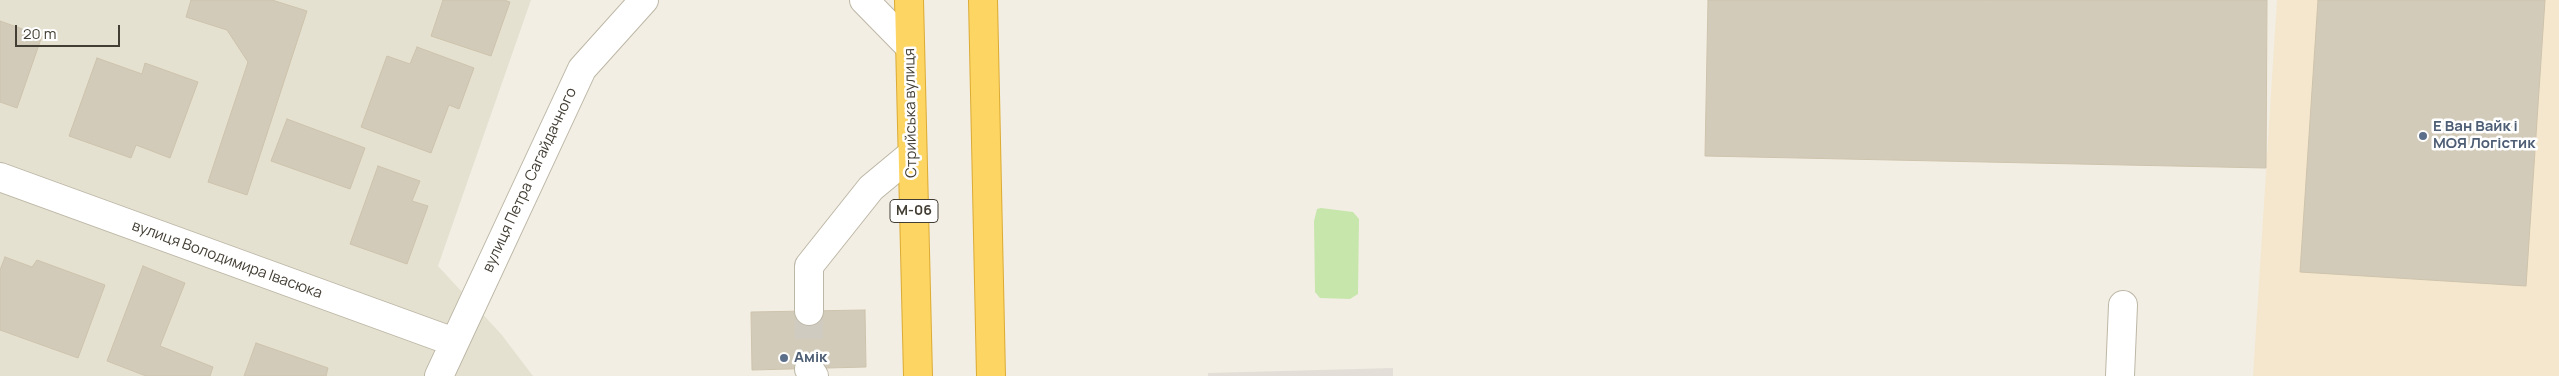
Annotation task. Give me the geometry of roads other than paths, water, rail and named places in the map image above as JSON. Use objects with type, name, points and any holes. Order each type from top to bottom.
[{"type":"highway","name":"Стрийська вулиця","points":[[909,0],[918,376]]},
{"type":"highway","points":[[983,0],[991,376]]},
{"type":"street","name":"вулиця Петра Сагайдачного","points":[[439,376],[582,69],[644,0]]},
{"type":"street","points":[[864,0],[910,47]]},
{"type":"street","points":[[809,311],[809,266],[871,188],[912,154]]},
{"type":"street","name":"вулиця Володимира Івасюка","points":[[0,177],[454,342]]},
{"type":"street","points":[[2120,376],[2123,305]]},
{"type":"tunnel","points":[[809,311],[809,369]]},
{"type":"place","name":"Е Ван Вайк і МОЯ Логістик","points":[[2423,136]]},
{"type":"place","name":"Амік","points":[[784,358]]}]
